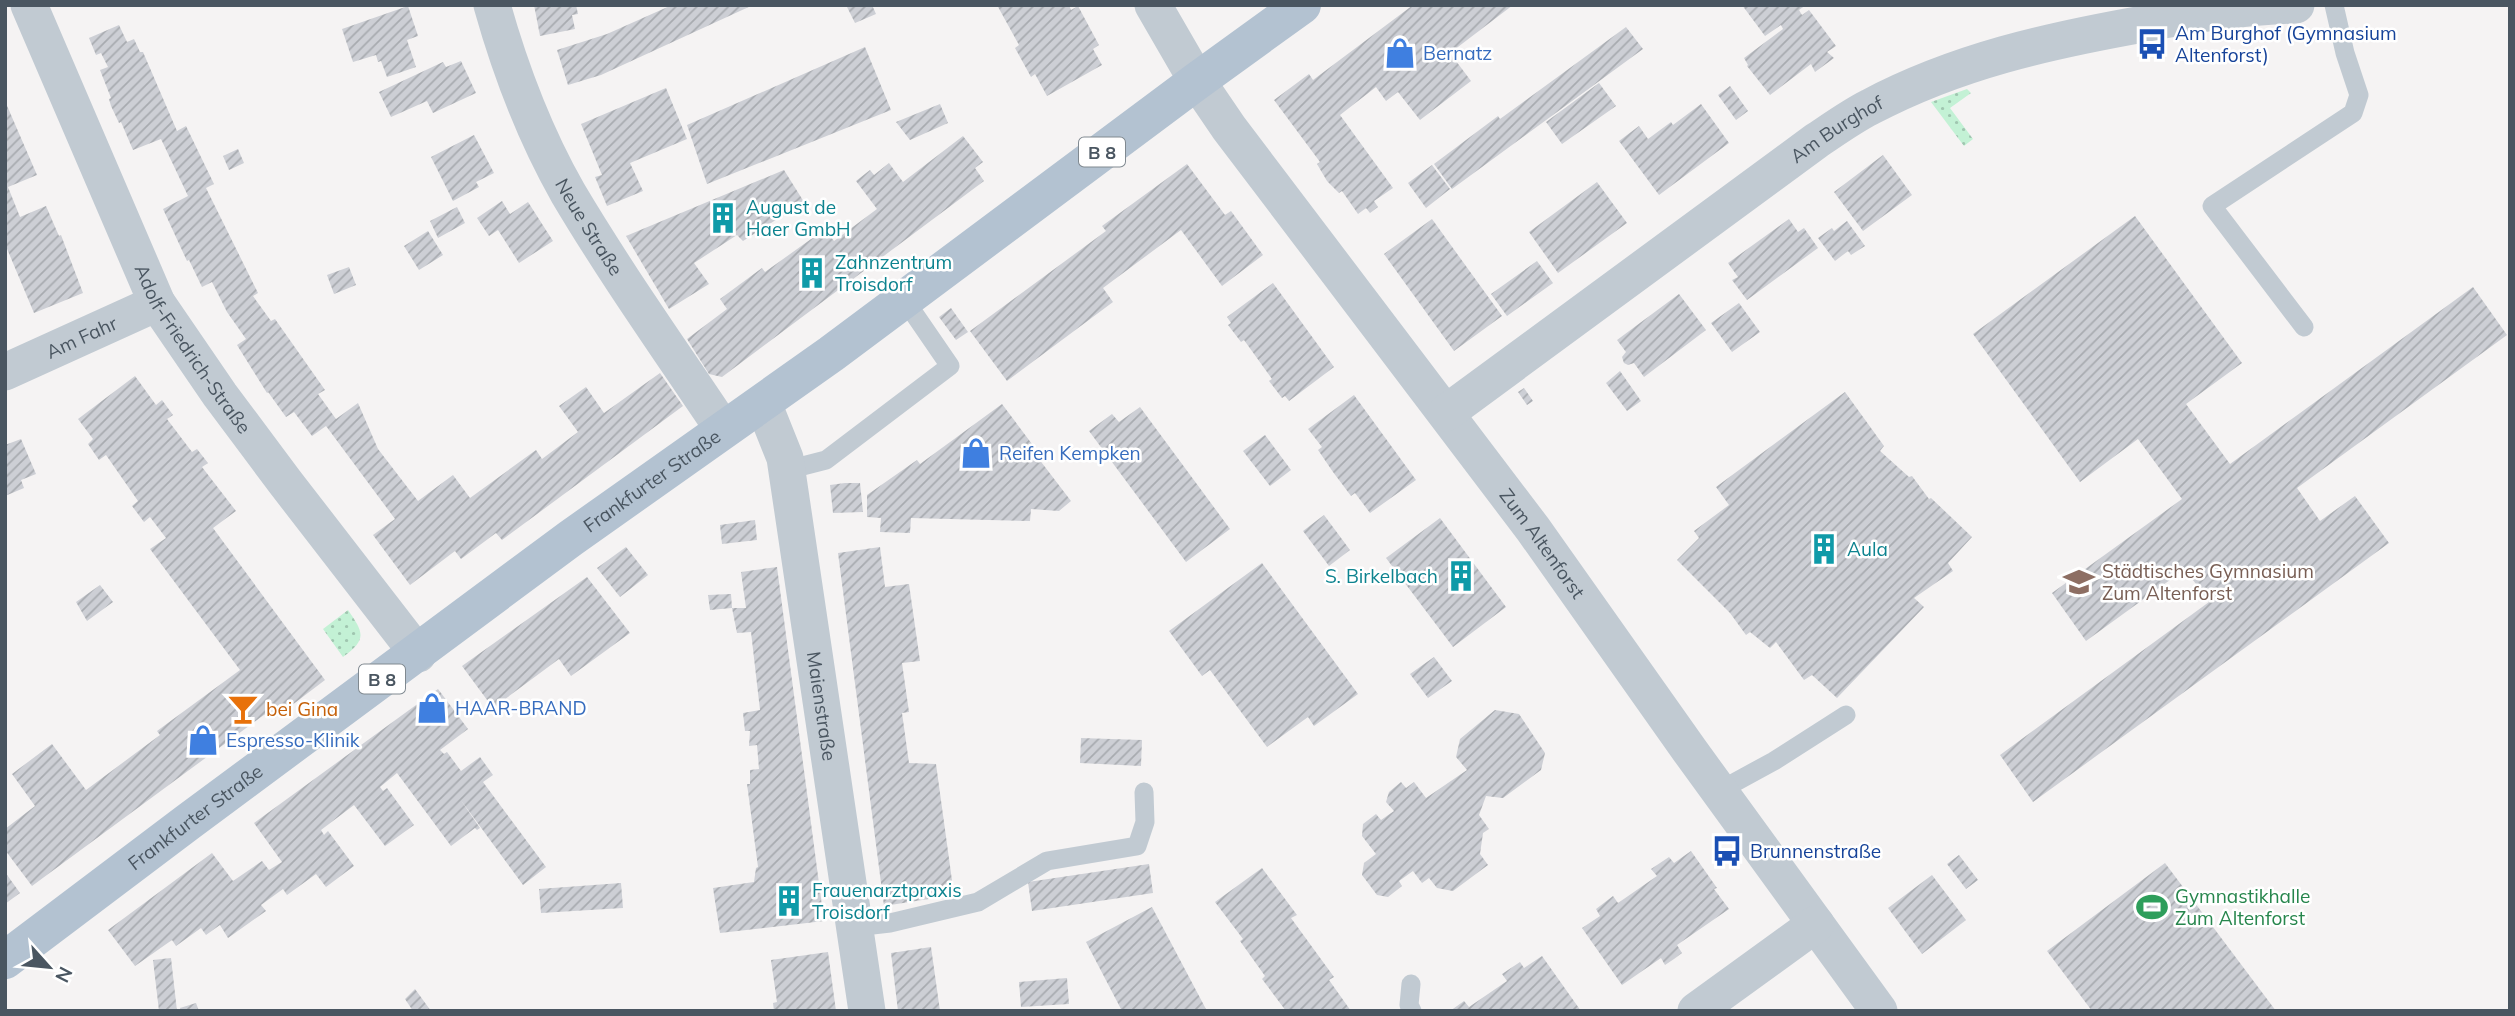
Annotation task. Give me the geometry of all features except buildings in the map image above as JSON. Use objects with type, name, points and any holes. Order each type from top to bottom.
[{"type":"main road","name":"Frankfurter Straße","points":[[5,960],[571,538],[763,403],[1302,5]]},
{"type":"street","name":"Adolf-Friedrich-Straße","points":[[29,5],[157,303],[220,395],[418,654]]},
{"type":"street","name":"Neue Straße","points":[[492,5],[502,42],[531,116],[567,191],[723,429]]},
{"type":"street","name":"Zum Altenforst","points":[[1153,5],[1197,81],[1229,128],[1533,530],[1879,1011]]},
{"type":"street","name":"Am Burghof","points":[[1446,413],[1816,141],[1869,107],[1923,81],[2066,37],[2248,7],[2296,5]]},
{"type":"street","name":"Am Fahr","points":[[5,372],[157,303]]},
{"type":"street","name":"Maienstraße","points":[[763,403],[785,458],[867,1011]]},
{"type":"street","points":[[1696,1011],[1815,924]]},
{"type":"lane","points":[[2304,327],[2211,206],[2353,113],[2359,95],[2334,5]]},
{"type":"lane","points":[[787,470],[826,460],[950,366],[904,299]]},
{"type":"lane","points":[[1719,791],[1774,761],[1846,715]]},
{"type":"lane","points":[[855,927],[890,923],[978,902],[1047,861],[1137,846],[1145,822],[1144,792]]},
{"type":"lane","points":[[1411,984],[1409,1005],[1412,1011]]},
{"type":"green space","points":[[1967,89],[1971,93],[1950,108],[1973,139],[1964,146],[1931,102]]},
{"type":"green space","points":[[348,610],[360,630],[360,640],[343,657],[323,629]]},
{"type":"place","name":"Am Burghof (Gymnasium Altenforst)","points":[[2152,44]]},
{"type":"place","name":"Bernatz","points":[[1400,53]]},
{"type":"place","name":"August de Haer GmbH","points":[[723,218]]},
{"type":"place","name":"Zahnzentrum Troisdorf","points":[[812,273]]},
{"type":"place","name":"Reifen Kempken","points":[[976,453]]},
{"type":"place","name":"Aula","points":[[1824,549]]},
{"type":"place","name":"S. Birkelbach","points":[[1461,576]]},
{"type":"place","name":"Städtisches Gymnasium Zum Altenforst","points":[[2079,582]]},
{"type":"place","name":"HAAR-BRAND","points":[[432,708]]},
{"type":"place","name":"bei Gina","points":[[243,709]]},
{"type":"place","name":"Espresso-Klinik","points":[[203,740]]},
{"type":"place","name":"Brunnenstraße","points":[[1727,851]]},
{"type":"place","name":"Frauenarztpraxis Troisdorf","points":[[789,901]]},
{"type":"place","name":"Gymnastikhalle Zum Altenforst","points":[[2152,907]]}]
